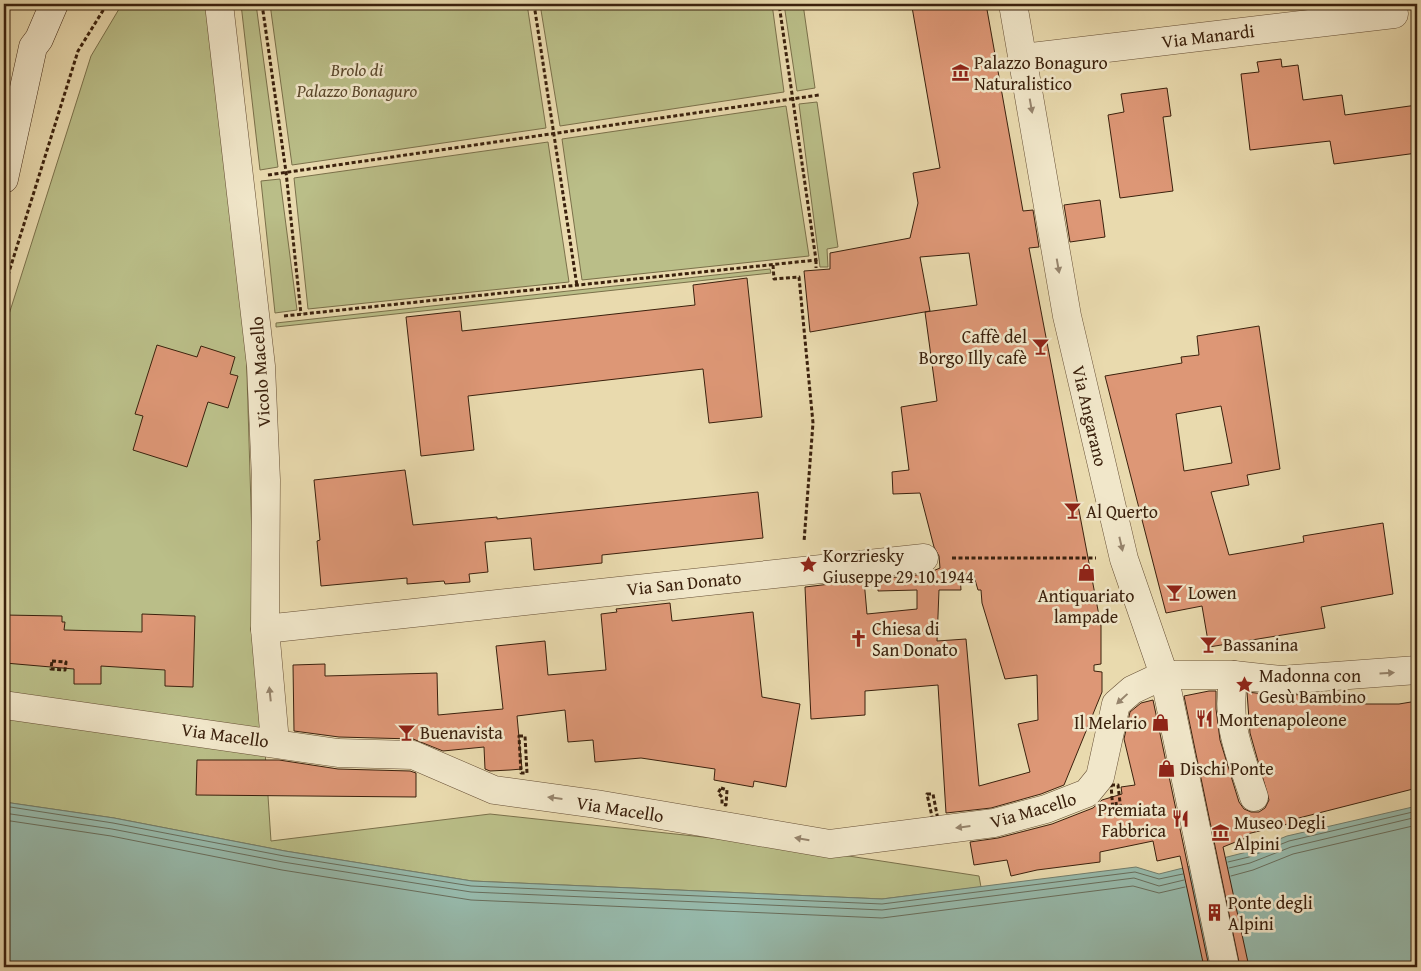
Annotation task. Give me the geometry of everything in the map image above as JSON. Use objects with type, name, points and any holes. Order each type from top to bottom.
[{"type":"street","points":[[36,4],[39,39]]},
{"type":"street","points":[[4,180],[33,47],[39,39],[54,4]]},
{"type":"street","name":"Vicolo Macello","points":[[219,4],[261,366],[266,480],[264,629],[275,742]]},
{"type":"street","name":"Via Angarano","points":[[1013,4],[1067,316],[1124,559],[1164,675],[1225,967]]},
{"type":"street","name":"Via Manardi","points":[[1023,58],[1394,14]]},
{"type":"street","name":"Via San Donato","points":[[264,629],[924,558]]},
{"type":"street","points":[[1164,675],[1234,674],[1281,680],[1417,670]]},
{"type":"street","points":[[1234,674],[1230,693],[1231,725],[1254,797]]},
{"type":"street","name":"Via Macello","points":[[4,705],[275,742],[338,753],[413,755],[494,790],[596,804],[830,844],[994,823],[1071,801],[1087,793],[1100,777],[1116,704],[1132,690],[1164,675]]},
{"type":"path","points":[[4,288],[78,51],[107,4]]},
{"type":"path","points":[[262,4],[286,172],[301,314],[816,260]]},
{"type":"path","points":[[534,4],[577,286]]},
{"type":"path","points":[[779,4],[816,268]]},
{"type":"path","points":[[262,176],[819,95]]},
{"type":"path","points":[[773,265],[774,279],[799,277],[813,423],[802,570]]},
{"type":"path","points":[[924,558],[1098,558]]},
{"type":"path","points":[[52,661],[66,662],[65,670],[51,669],[52,661]]},
{"type":"path","points":[[519,736],[525,736],[527,773],[521,772],[519,736]]},
{"type":"green space","points":[[122,4],[209,4],[245,311],[253,570],[271,841],[490,814],[777,845],[979,876],[981,887],[882,899],[472,881],[285,851],[114,818],[4,802],[4,330],[91,56]]},
{"type":"green space","points":[[241,4],[256,4],[278,167],[260,170]]},
{"type":"green space","name":"Brolo di Palazzo Bonaguro","points":[[270,4],[527,4],[546,128],[292,165]]},
{"type":"green space","points":[[540,4],[772,4],[784,92],[560,126]]},
{"type":"green space","points":[[784,4],[803,4],[815,88],[797,91]]},
{"type":"green space","points":[[817,102],[838,247],[827,249],[828,267],[820,267],[799,104]]},
{"type":"green space","points":[[786,106],[809,256],[582,280],[562,139]]},
{"type":"green space","points":[[548,142],[569,282],[308,309],[294,178]]},
{"type":"green space","points":[[280,179],[297,310],[275,313],[261,181]]},
{"type":"green space","points":[[770,269],[771,273],[276,327],[276,323]]},
{"type":"water","points":[[4,802],[114,818],[285,851],[472,881],[882,899],[1136,867],[1159,874],[1247,852],[1287,836],[1417,806],[1417,967],[4,967]]},
{"type":"building","points":[[930,4],[986,4],[1023,211],[1033,210],[1039,247],[1029,248],[1101,626],[1101,664],[1094,665],[1094,671],[1102,672],[1102,692],[1064,785],[1041,794],[991,808],[946,813],[938,685],[865,691],[865,715],[811,719],[805,587],[864,580],[867,614],[917,609],[917,590],[878,591],[878,579],[926,574],[940,568],[939,556],[934,547],[920,493],[893,494],[892,472],[909,470],[901,407],[937,401],[925,312],[977,305],[969,253],[920,257],[930,311],[810,332],[804,271],[830,269],[830,253],[910,238],[918,203],[913,173],[940,168],[912,7]],"holes":[[[973,573],[978,590],[981,590],[982,603],[1005,679],[1037,675],[1038,720],[1018,724],[1030,772],[979,786],[966,639],[937,641],[939,590],[961,590],[960,575]]]},
{"type":"building","points":[[1281,59],[1282,67],[1298,65],[1303,100],[1342,95],[1345,115],[1417,105],[1417,153],[1334,164],[1330,141],[1250,150],[1241,74],[1259,72],[1257,62]]},
{"type":"building","points":[[1167,88],[1171,116],[1163,117],[1173,191],[1120,198],[1108,115],[1124,112],[1121,94]]},
{"type":"building","points":[[1100,200],[1105,237],[1070,242],[1064,205]]},
{"type":"building","points":[[747,278],[762,417],[709,423],[703,369],[468,396],[474,450],[421,456],[406,317],[460,311],[462,331],[695,305],[693,285]]},
{"type":"building","points":[[1259,326],[1280,469],[1247,475],[1249,485],[1211,492],[1229,555],[1304,542],[1303,536],[1383,523],[1393,594],[1321,607],[1325,628],[1209,647],[1202,606],[1166,613],[1105,376],[1182,363],[1181,357],[1199,355],[1197,336]],"holes":[[[1221,406],[1232,463],[1184,471],[1176,414]]]},
{"type":"building","points":[[157,345],[197,357],[201,346],[235,357],[230,374],[238,376],[228,408],[208,402],[187,467],[133,450],[143,416],[135,414]]},
{"type":"building","points":[[405,470],[413,525],[497,517],[497,519],[758,492],[763,538],[602,555],[602,563],[534,570],[531,538],[485,542],[488,572],[469,574],[470,582],[445,584],[444,581],[407,584],[407,578],[321,586],[317,541],[320,540],[314,480]]},
{"type":"building","points":[[670,603],[672,621],[753,612],[762,697],[800,704],[786,787],[754,781],[753,787],[714,780],[715,769],[641,758],[595,762],[593,740],[568,742],[565,710],[517,716],[522,769],[510,770],[490,771],[485,769],[484,747],[443,751],[413,739],[339,737],[294,731],[293,665],[325,664],[325,676],[437,673],[438,715],[503,709],[496,646],[545,641],[548,675],[606,670],[601,614],[617,612],[616,609]]},
{"type":"building","points":[[142,614],[195,616],[193,687],[165,686],[165,670],[101,666],[101,684],[74,684],[74,669],[5,663],[4,615],[62,616],[62,622],[65,622],[64,630],[142,632]]},
{"type":"building","points":[[1216,691],[1220,740],[1239,802],[1244,809],[1251,812],[1259,812],[1265,808],[1269,800],[1250,733],[1247,692],[1282,696],[1318,693],[1366,704],[1399,704],[1417,701],[1417,788],[1291,820],[1292,823],[1247,834],[1248,837],[1223,847],[1249,967],[1240,967],[1184,696]]},
{"type":"building","points":[[1153,700],[1209,967],[1204,967],[1180,856],[1157,861],[1153,841],[1100,852],[1100,862],[1037,870],[1011,876],[1007,860],[974,865],[970,842],[998,838],[1052,824],[1093,808],[1102,800],[1122,794],[1121,787],[1135,785],[1124,739],[1130,712],[1141,703]]},
{"type":"building","points":[[197,760],[279,760],[338,769],[410,771],[416,773],[416,797],[196,795]]},
{"type":"place","name":"Palazzo Bonaguro Naturalistico","points":[[960,72]]},
{"type":"place","name":"Caffè del Borgo Illy cafè","points":[[1041,346]]},
{"type":"place","name":"Al Querto","points":[[1072,511]]},
{"type":"place","name":"Korzriesky Giuseppe 29.10.1944","points":[[809,565]]},
{"type":"place","name":"Antiquariato lampade","points":[[1086,572]]},
{"type":"place","name":"Lowen","points":[[1174,592]]},
{"type":"place","name":"Chiesa di San Donato","points":[[858,638]]},
{"type":"place","name":"Bassanina","points":[[1209,644]]},
{"type":"place","name":"Madonna con Gesù Bambino","points":[[1245,685]]},
{"type":"place","name":"Montenapoleone","points":[[1205,719]]},
{"type":"place","name":"Il Melario","points":[[1161,722]]},
{"type":"place","name":"Buenavista","points":[[406,732]]},
{"type":"place","name":"Dischi Ponte","points":[[1166,768]]},
{"type":"place","name":"Premiata Fabbrica","points":[[1180,819]]},
{"type":"place","name":"Museo Degli Alpini","points":[[1220,832]]},
{"type":"place","name":"Ponte degli Alpini","points":[[1214,912]]}]
